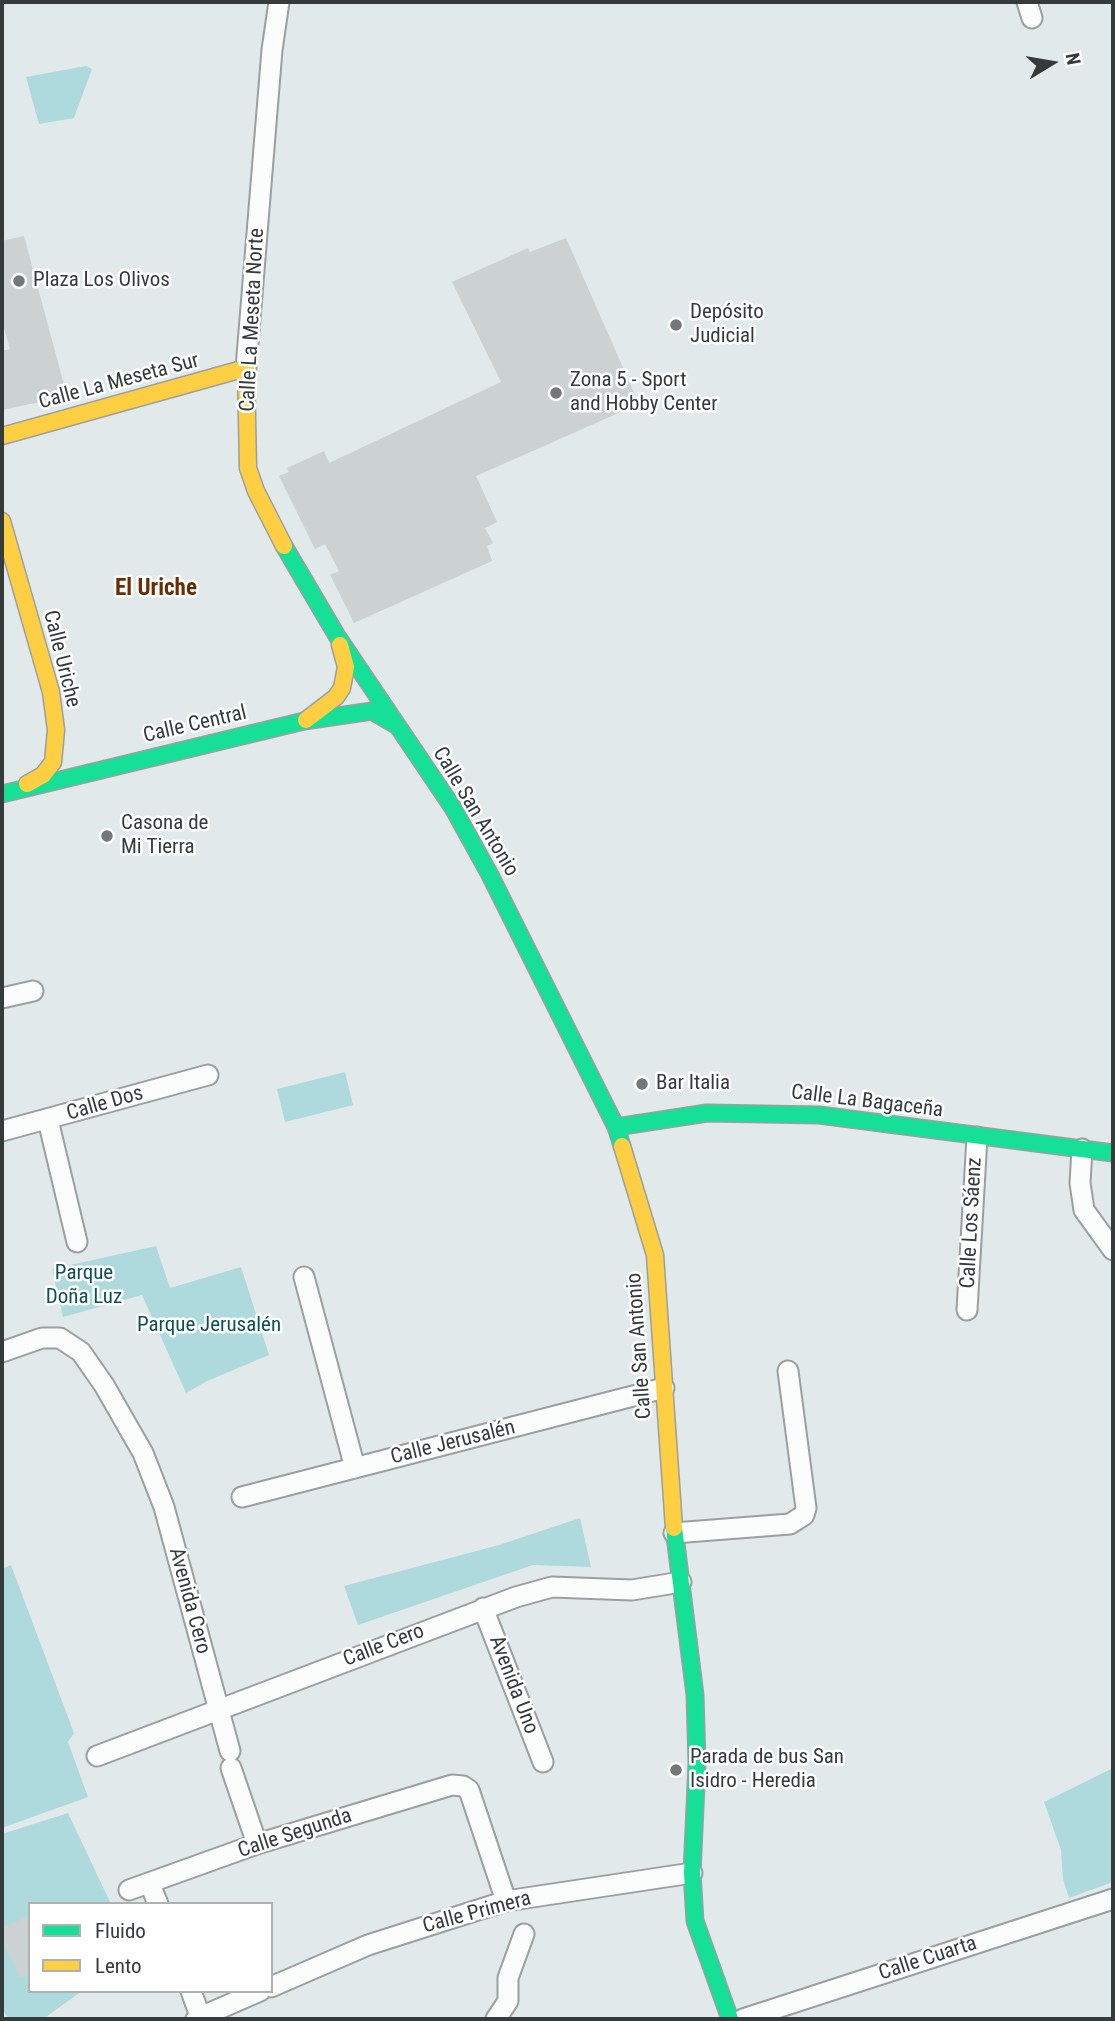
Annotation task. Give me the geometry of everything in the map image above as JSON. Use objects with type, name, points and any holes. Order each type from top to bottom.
[{"type":"main road","name":"Calle La Meseta Sur","points":[[3,436],[246,368]]},
{"type":"main road","name":"Calle La Meseta Norte","points":[[246,368],[248,468],[256,491],[292,561],[337,636],[396,725]]},
{"type":"main road","points":[[202,382],[228,389],[236,411],[248,468]]},
{"type":"main road","name":"Calle Uriche","points":[[2,521],[51,692],[56,730],[53,762],[43,775],[9,792]]},
{"type":"main road","points":[[304,721],[323,708],[342,688],[346,667],[337,636]]},
{"type":"main road","points":[[51,692],[75,752],[110,767]]},
{"type":"main road","name":"Calle Central","points":[[9,792],[304,721],[372,711],[396,725]]},
{"type":"main road","name":"Calle San Antonio","points":[[396,725],[453,808],[490,875],[616,1126],[655,1255],[674,1533],[691,1650],[696,1730],[692,1873],[695,1922],[730,2019]]},
{"type":"main road","name":"Calle La Bagaceña","points":[[616,1126],[707,1113],[794,1114],[1113,1153]]},
{"type":"street","name":"Calle La Meseta Norte","points":[[246,368],[272,50],[279,2]]},
{"type":"street","points":[[2,998],[33,991]]},
{"type":"street","name":"Calle Dos","points":[[2,1130],[48,1120],[208,1074]]},
{"type":"street","points":[[48,1120],[77,1242]]},
{"type":"street","name":"Calle Los Sáenz","points":[[967,1310],[977,1137]]},
{"type":"street","points":[[1082,1149],[1080,1183],[1084,1210],[1113,1250]]},
{"type":"street","points":[[304,1277],[355,1468]]},
{"type":"street","name":"Avenida Cero","points":[[2,1352],[42,1338],[60,1338],[92,1364],[142,1453],[164,1507],[231,1759],[257,1844]]},
{"type":"street","points":[[674,1533],[790,1524],[804,1515],[806,1508],[788,1371]]},
{"type":"street","name":"Calle Jerusalén","points":[[242,1497],[664,1388]]},
{"type":"street","name":"Calle Cero","points":[[97,1756],[483,1608],[552,1587],[632,1590],[681,1582]]},
{"type":"street","name":"Avenida Uno","points":[[483,1608],[543,1762]]},
{"type":"street","name":"Calle Segunda","points":[[129,1890],[257,1844],[452,1785],[463,1786],[469,1790],[506,1901]]},
{"type":"street","name":"Calle Primera","points":[[273,1986],[369,1945],[506,1901],[692,1873]]},
{"type":"street","points":[[150,1884],[157,1902]]},
{"type":"street","name":"Calle Cuarta","points":[[743,2019],[1113,1899]]},
{"type":"street","points":[[496,2019],[508,2001],[508,1978],[524,1934]]},
{"type":"street","points":[[192,1993],[199,2019],[256,1993]]},
{"type":"green space","points":[[86,66],[92,69],[74,118],[39,124],[26,77]]},
{"type":"green space","points":[[345,1072],[353,1105],[285,1122],[277,1089]]},
{"type":"green space","name":"Parque Jerusalén","points":[[156,1246],[170,1288],[241,1267],[269,1355],[207,1381],[186,1393],[142,1295],[63,1317],[52,1269]]},
{"type":"green space","points":[[580,1518],[591,1567],[533,1565],[358,1625],[344,1586],[499,1545]]},
{"type":"green space","points":[[11,1565],[74,1733],[68,1742],[88,1797],[2,1828],[2,1569]]},
{"type":"green space","points":[[1113,1768],[1113,1882],[1069,1898],[1063,1879],[1061,1850],[1044,1802]]},
{"type":"green space","points":[[68,1813],[110,1902],[28,1902],[28,1993],[79,1993],[43,2019],[9,2019],[2,2009],[2,1834]]},
{"type":"building","points":[[24,236],[67,396],[2,410],[2,351],[10,349],[2,321],[2,241]]},
{"type":"building","name":"Zona 5 - Sport and Hobby Center","points":[[566,238],[639,404],[476,476],[497,522],[485,528],[493,543],[487,546],[492,561],[354,623],[330,575],[339,571],[325,544],[315,549],[279,476],[289,472],[287,468],[324,451],[329,463],[501,382],[452,282],[528,248],[530,252]]},
{"type":"building","points":[[28,1917],[28,1975],[20,1978],[2,1939],[2,1927]]},
{"type":"traffic: fast","points":[[284,546],[337,636],[453,808],[490,875],[616,1127],[622,1146]]},
{"type":"traffic: fast","points":[[2,794],[304,721],[372,711],[396,725]]},
{"type":"traffic: fast","points":[[616,1127],[707,1113],[819,1115],[1113,1153]]},
{"type":"traffic: fast","points":[[674,1528],[695,1695],[697,1763],[692,1873],[695,1921],[730,2019]]},
{"type":"traffic: slow","points":[[2,436],[246,368],[248,468],[256,491],[284,546]]},
{"type":"traffic: slow","points":[[2,521],[51,692],[56,730],[53,762],[43,775],[27,784]]},
{"type":"traffic: slow","points":[[306,720],[336,697],[342,688],[346,667],[340,645]]},
{"type":"traffic: slow","points":[[622,1146],[655,1255],[674,1528]]},
{"type":"place","name":"Plaza Los Olivos","points":[[19,281]]},
{"type":"place","name":"Depósito Judicial","points":[[676,325]]},
{"type":"place","name":"Zona 5 - Sport and Hobby Center","points":[[556,393]]},
{"type":"place","name":"Casona de Mi Tierra","points":[[107,836]]},
{"type":"place","name":"Bar Italia","points":[[642,1084]]},
{"type":"place","name":"Parada de bus San Isidro - Heredia","points":[[676,1770]]},
{"type":"district","name":"El Uriche","points":[[156,589]]},
{"type":"park label","name":"Parque Doña Luz","points":[[84,1286]]}]
